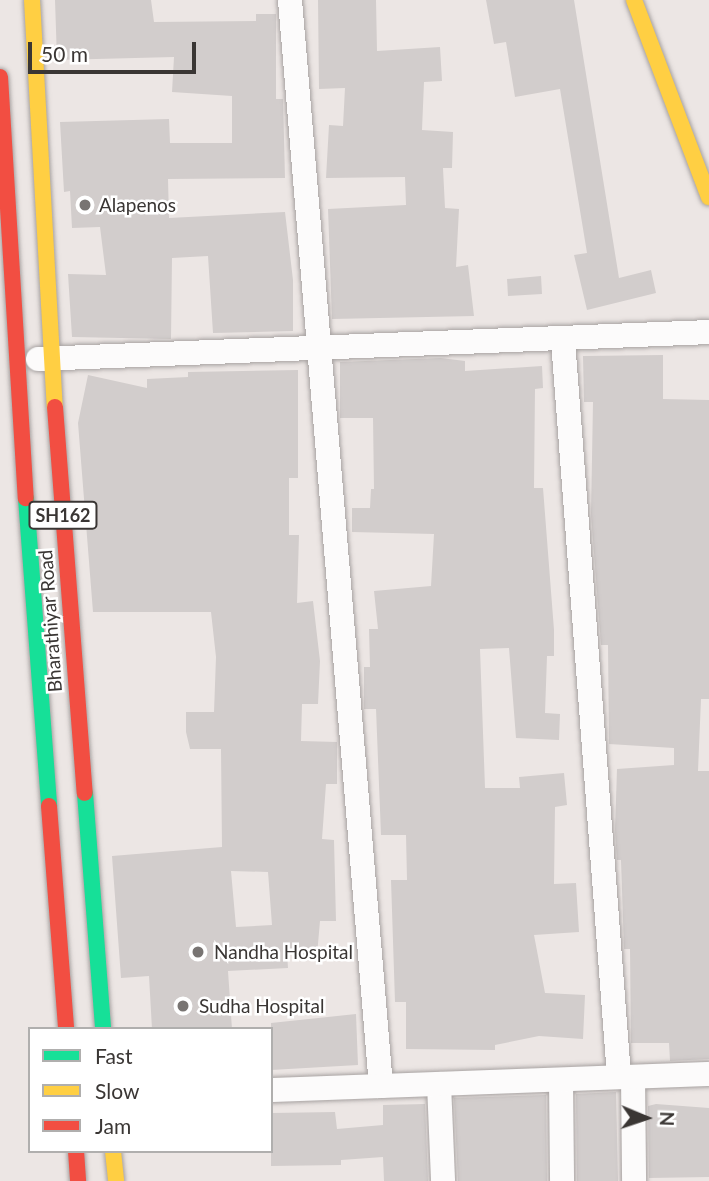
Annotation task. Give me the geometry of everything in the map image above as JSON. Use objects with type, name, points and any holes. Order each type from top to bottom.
[{"type":"main road","name":"Bharathiyar Road","points":[[32,0],[51,359],[103,1027]]},
{"type":"main road","points":[[634,0],[709,197]]},
{"type":"main road","points":[[651,0],[709,147]]},
{"type":"main road","name":"Bharathiyar Road","points":[[0,77],[16,360],[12,474],[65,1027]]},
{"type":"main road","points":[[76,1153],[78,1181]]},
{"type":"main road","points":[[113,1153],[116,1181]]},
{"type":"street","points":[[290,0],[381,1086]]},
{"type":"street","points":[[16,360],[709,332]]},
{"type":"street","points":[[563,340],[635,1181]]},
{"type":"street","points":[[273,1090],[709,1074]]},
{"type":"street","points":[[561,1081],[562,1181]]},
{"type":"street","points":[[439,1084],[443,1181]]},
{"type":"building","points":[[55,0],[151,0],[154,22],[256,21],[256,14],[276,14],[276,99],[283,99],[285,178],[168,179],[169,218],[285,212],[293,280],[293,331],[213,333],[208,256],[172,258],[171,339],[72,337],[68,274],[106,275],[100,227],[72,228],[70,191],[64,192],[60,122],[169,119],[170,143],[232,143],[232,96],[172,92],[174,57],[57,60]]},
{"type":"building","points":[[318,0],[376,0],[377,51],[440,47],[442,81],[424,82],[422,130],[453,132],[452,168],[443,168],[445,208],[459,209],[456,267],[468,265],[474,316],[332,319],[328,209],[406,205],[405,177],[326,178],[329,125],[343,126],[345,88],[319,89]]},
{"type":"building","points":[[486,0],[574,0],[619,278],[651,270],[656,293],[587,310],[574,255],[587,253],[560,89],[515,97],[506,42],[494,44]]},
{"type":"building","points":[[541,276],[542,294],[508,296],[507,279]]},
{"type":"building","points":[[663,355],[663,399],[709,400],[709,699],[701,699],[698,771],[709,771],[709,1059],[670,1061],[669,1043],[631,1043],[630,949],[624,949],[621,860],[617,860],[615,830],[617,769],[674,765],[674,748],[609,744],[608,645],[601,645],[591,514],[593,402],[584,402],[583,356]]},
{"type":"building","points":[[441,358],[465,361],[465,371],[542,366],[543,388],[535,389],[534,488],[543,488],[554,630],[554,656],[547,656],[545,713],[560,714],[559,740],[516,738],[509,648],[480,649],[485,788],[520,788],[519,777],[564,773],[567,805],[555,807],[554,884],[576,883],[579,932],[534,935],[545,993],[585,995],[583,1039],[539,1036],[495,1045],[495,1050],[406,1049],[406,1002],[395,1002],[391,880],[407,880],[406,835],[381,835],[376,709],[364,709],[364,667],[370,667],[369,629],[378,629],[374,591],[431,586],[434,534],[352,532],[352,508],[370,508],[371,489],[374,489],[373,418],[340,418],[340,362]]},
{"type":"building","points":[[298,370],[298,478],[289,478],[289,535],[299,535],[297,603],[313,601],[320,661],[318,704],[302,704],[301,741],[337,742],[337,784],[326,784],[322,839],[334,840],[336,921],[320,921],[317,955],[287,953],[288,968],[228,971],[232,1027],[152,1027],[149,976],[121,978],[112,856],[222,847],[221,749],[190,749],[186,732],[186,712],[214,712],[216,657],[211,612],[93,612],[78,423],[88,375],[147,388],[147,379],[188,377],[188,372]],"holes":[[[231,871],[268,872],[272,925],[236,927]]]},
{"type":"building","points":[[356,1014],[358,1065],[273,1070],[271,1023]]},
{"type":"building","points":[[616,1092],[618,1181],[577,1181],[576,1094]]},
{"type":"building","points":[[546,1095],[547,1181],[458,1181],[454,1098]]},
{"type":"building","points":[[425,1104],[428,1181],[384,1181],[383,1157],[341,1160],[341,1165],[271,1166],[273,1113],[335,1112],[337,1129],[383,1125],[383,1105]]},
{"type":"building","points":[[656,1104],[709,1108],[709,1177],[649,1178],[648,1106]]},
{"type":"traffic: fast","points":[[26,498],[49,806]]},
{"type":"traffic: fast","points":[[85,793],[103,1027]]},
{"type":"traffic: slow","points":[[32,0],[55,407]]},
{"type":"traffic: slow","points":[[634,0],[709,197]]},
{"type":"traffic: slow","points":[[113,1153],[116,1181]]},
{"type":"traffic: jam","points":[[0,77],[26,498]]},
{"type":"traffic: jam","points":[[55,407],[85,793]]},
{"type":"traffic: jam","points":[[49,806],[66,1027]]},
{"type":"traffic: jam","points":[[76,1153],[78,1181]]},
{"type":"place","name":"Alapenos","points":[[85,205]]},
{"type":"place","name":"Nandha Hospital","points":[[198,952]]},
{"type":"place","name":"Sudha Hospital","points":[[183,1006]]}]
